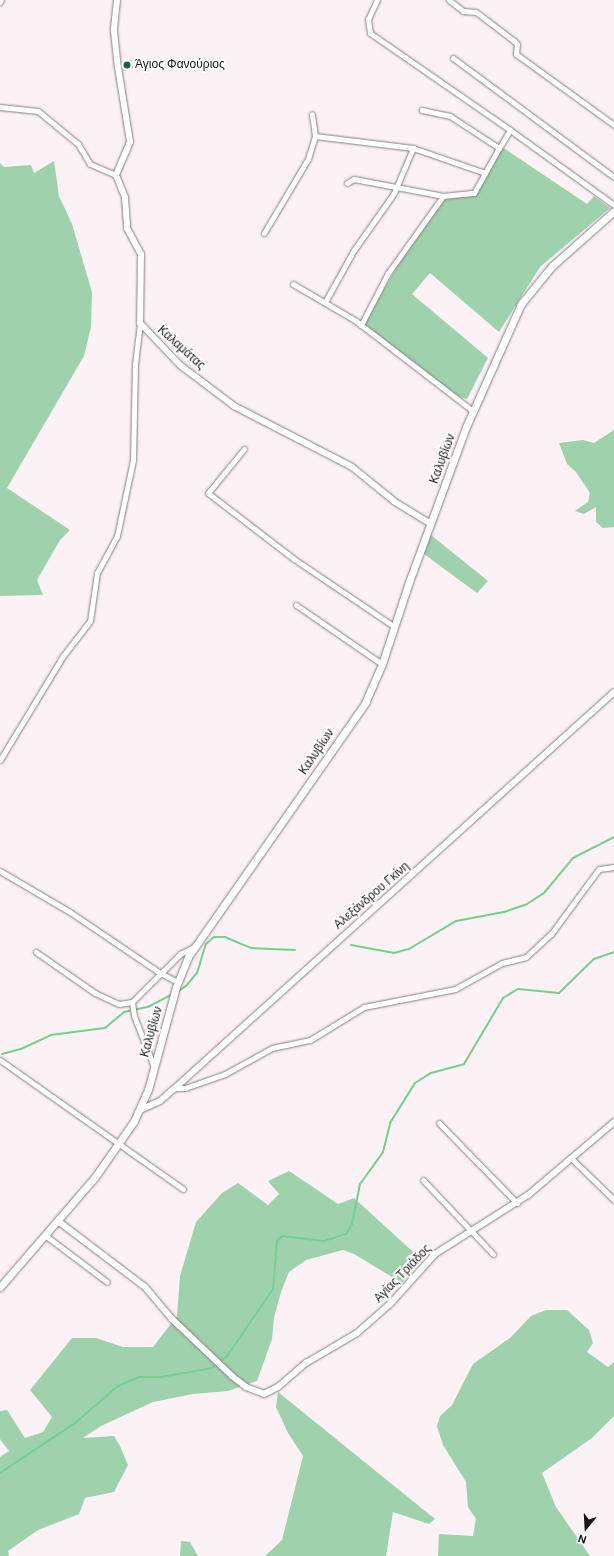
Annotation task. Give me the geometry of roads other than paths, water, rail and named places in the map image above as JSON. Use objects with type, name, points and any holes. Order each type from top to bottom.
[{"type":"main road","name":"Καλυβίων","points":[[0,1287],[46,1236],[119,1144],[140,1110],[177,984],[194,947],[365,703],[382,664],[431,524],[473,411],[520,304],[552,266],[613,215]]},
{"type":"street","points":[[116,175],[130,142],[114,31],[117,0]]},
{"type":"street","points":[[377,0],[368,19],[370,33],[510,130],[614,205]]},
{"type":"street","points":[[448,0],[463,11],[476,12],[514,40],[517,44],[516,54],[614,125]]},
{"type":"street","points":[[453,58],[614,177]]},
{"type":"street","points":[[0,107],[38,111],[78,144],[90,164],[116,175],[125,197],[127,228],[141,254],[140,323],[135,364],[134,460],[117,536],[97,573],[90,621],[64,656],[0,760]]},
{"type":"street","points":[[422,110],[461,121],[499,148]]},
{"type":"street","points":[[264,233],[303,168],[315,136],[312,114]]},
{"type":"street","points":[[347,183],[354,179],[443,196],[474,193],[510,130]]},
{"type":"street","points":[[315,136],[413,148],[485,173]]},
{"type":"street","points":[[325,302],[354,250],[395,188],[413,148]]},
{"type":"street","points":[[361,325],[395,262],[443,196]]},
{"type":"street","points":[[293,284],[361,325],[473,411]]},
{"type":"street","name":"Καλαμάτας","points":[[140,323],[180,364],[234,406],[352,467],[395,502],[431,524]]},
{"type":"street","points":[[244,449],[208,493],[294,559],[395,627]]},
{"type":"street","points":[[296,605],[382,664]]},
{"type":"street","name":"Αλεξάνδρου Γκίνη","points":[[140,1110],[160,1101],[175,1088],[614,692]]},
{"type":"street","points":[[175,1088],[185,1088],[225,1074],[272,1048],[310,1040],[364,1007],[455,989],[502,963],[526,957],[551,934],[599,868],[614,867]]},
{"type":"street","points":[[0,871],[70,912],[177,984]]},
{"type":"street","points":[[36,952],[111,1002],[119,1004],[132,1004],[180,954],[194,947]]},
{"type":"street","points":[[132,1004],[134,1016],[154,1066]]},
{"type":"street","points":[[0,1060],[183,1189]]},
{"type":"street","points":[[438,1122],[517,1203]]},
{"type":"street","name":"Αγίας Τριάδος","points":[[58,1221],[145,1287],[172,1319],[210,1352],[246,1387],[264,1394],[273,1391],[297,1368],[357,1333],[391,1302],[435,1254],[470,1230],[517,1203],[614,1122]]},
{"type":"street","points":[[571,1158],[614,1200]]},
{"type":"street","points":[[423,1180],[494,1254]]},
{"type":"street","points":[[46,1236],[107,1282]]},
{"type":"waterway","points":[[351,945],[394,953],[409,949],[456,921],[504,912],[527,904],[544,893],[573,858],[614,837]]},
{"type":"waterway","points":[[177,992],[186,986],[197,973],[206,944],[214,937],[225,937],[251,948],[295,950]]},
{"type":"waterway","points":[[0,1473],[75,1423],[118,1386],[139,1377],[161,1377],[212,1368],[227,1356],[273,1289],[277,1241],[282,1236],[324,1241],[346,1234],[352,1224],[360,1184],[383,1152],[390,1123],[415,1083],[431,1073],[464,1064],[503,998],[518,989],[559,993],[594,959],[614,952]]},
{"type":"waterway","points":[[2,1054],[21,1049],[51,1035],[105,1028],[124,1012],[148,1007],[171,995]]},
{"type":"place","name":"Άγιος Φανούριος","points":[[127,65]]}]
